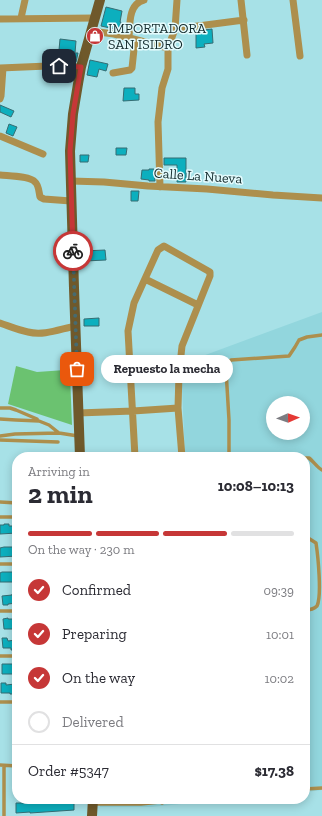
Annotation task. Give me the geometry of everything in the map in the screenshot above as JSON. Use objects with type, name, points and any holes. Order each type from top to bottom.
[{"type":"main road","points":[[80,452],[70,151],[73,114],[81,67],[100,0]]},
{"type":"main road","points":[[92,816],[93,804]]},
{"type":"street","points":[[21,18],[24,0]]},
{"type":"street","points":[[113,73],[130,70],[132,68],[132,13],[136,4],[139,1],[144,0]]},
{"type":"street","points":[[160,187],[158,122],[162,88],[168,69],[168,48],[175,29],[177,0]]},
{"type":"street","points":[[241,0],[247,55]]},
{"type":"street","points":[[293,0],[300,56]]},
{"type":"street","points":[[0,19],[95,18]]},
{"type":"street","points":[[175,29],[244,20]]},
{"type":"street","points":[[91,31],[114,34],[168,48]]},
{"type":"street","points":[[0,99],[2,91],[2,68],[48,66],[81,67]]},
{"type":"street","points":[[0,136],[43,154]]},
{"type":"street","points":[[0,176],[30,179],[35,181],[40,197],[44,199],[72,201]]},
{"type":"street","name":"Calle La Nueva","points":[[71,182],[104,182],[322,198]]},
{"type":"street","points":[[135,452],[128,331],[134,302],[158,250],[164,246],[210,272],[210,276],[182,346],[178,408],[182,452]]},
{"type":"street","points":[[145,279],[198,305]]},
{"type":"street","points":[[0,323],[28,332],[38,333],[76,326]]},
{"type":"street","points":[[78,413],[178,408]]},
{"type":"lane","points":[[229,452],[227,364],[231,360],[289,356],[299,340],[307,337],[322,335]]},
{"type":"lane","points":[[0,408],[10,408],[16,410],[49,424],[59,433]]},
{"type":"lane","points":[[0,419],[39,421]]},
{"type":"lane","points":[[0,436],[15,434],[59,433],[79,436]]},
{"type":"lane","points":[[0,440],[58,442]]},
{"type":"lane","points":[[310,459],[322,470]]},
{"type":"lane","points":[[0,502],[12,502]]},
{"type":"lane","points":[[0,517],[12,517]]},
{"type":"lane","points":[[310,539],[316,543],[322,571],[321,598],[317,606],[310,609]]},
{"type":"lane","points":[[0,564],[12,564]]},
{"type":"lane","points":[[0,611],[12,611]]},
{"type":"lane","points":[[0,656],[12,656]]},
{"type":"lane","points":[[0,702],[12,702]]},
{"type":"lane","points":[[2,766],[4,816]]},
{"type":"lane","points":[[310,789],[322,788]]},
{"type":"shaded area","points":[[322,312],[322,790],[310,791],[310,452],[185,452],[181,364]]},
{"type":"shaded area","points":[[100,804],[181,804],[151,807],[100,807]]},
{"type":"green space","points":[[16,366],[37,372],[65,370],[70,375],[72,425],[8,404]]},
{"type":"building","points":[[106,7],[122,11],[119,30],[101,26]]},
{"type":"building","points":[[212,29],[213,43],[204,44],[205,47],[196,48],[196,31]]},
{"type":"building","points":[[60,39],[76,41],[75,53],[78,53],[76,62],[57,61]]},
{"type":"building","points":[[90,60],[108,64],[106,71],[99,69],[97,77],[87,75]]},
{"type":"building","points":[[56,71],[68,72],[67,79],[55,78]]},
{"type":"building","points":[[124,88],[135,88],[135,94],[139,94],[139,100],[123,101]]},
{"type":"building","points":[[0,105],[14,111],[11,117],[0,112]]},
{"type":"building","points":[[9,124],[17,127],[13,136],[6,133]]},
{"type":"building","points":[[116,148],[127,148],[126,155],[116,155]]},
{"type":"building","points":[[80,155],[89,155],[88,162],[80,162]]},
{"type":"building","points":[[164,158],[186,158],[186,182],[177,182],[177,165],[164,165]]},
{"type":"building","points":[[154,169],[155,181],[141,179],[142,170]]},
{"type":"building","points":[[131,191],[139,191],[138,201],[131,201]]},
{"type":"building","points":[[105,250],[106,260],[85,261],[84,251]]},
{"type":"building","points":[[99,318],[99,326],[84,326],[84,319]]},
{"type":"building","points":[[9,524],[9,526],[12,526],[12,533],[0,534],[0,525]]},
{"type":"building","points":[[12,547],[12,556],[0,557],[0,548]]},
{"type":"building","points":[[12,572],[12,582],[0,582],[0,573]]},
{"type":"building","points":[[12,595],[12,604],[3,605],[2,596]]},
{"type":"building","points":[[3,619],[12,619],[12,629],[4,629]]},
{"type":"building","points":[[2,638],[7,638],[8,641],[12,640],[12,650],[11,648],[3,648]]},
{"type":"building","points":[[2,664],[12,664],[12,674],[2,674]]},
{"type":"building","points":[[1,683],[6,683],[6,685],[12,684],[12,694],[1,693]]},
{"type":"building","points":[[16,804],[74,804],[74,810],[16,813]]},
{"type":"way so far","points":[[73,251],[77,369]]},
{"type":"place","name":"IMPORTADORA SAN ISIDRO","points":[[95,36]]},
{"type":"place","name":"Repuesto la mecha","points":[[77,369]]},
{"type":"route","points":[[59,66],[81,67],[73,114],[70,151],[73,251]]}]
